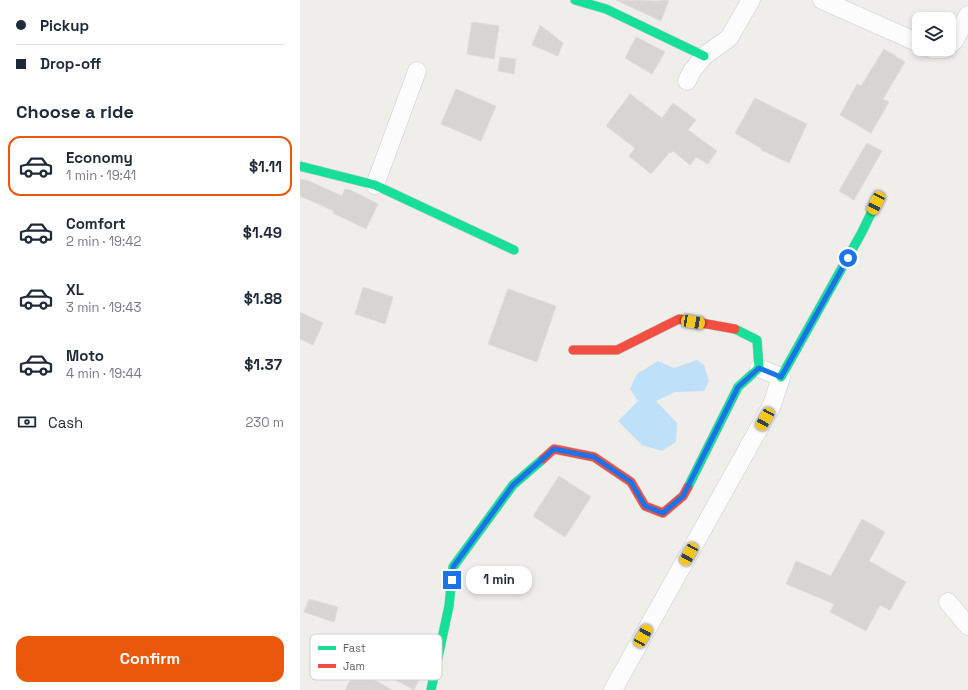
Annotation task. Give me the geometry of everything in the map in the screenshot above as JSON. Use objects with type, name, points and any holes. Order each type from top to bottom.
[{"type":"street","points":[[576,0],[606,9],[704,56]]},
{"type":"street","points":[[687,82],[692,71],[704,56],[729,38],[751,0]]},
{"type":"street","points":[[822,0],[912,41]]},
{"type":"street","points":[[956,37],[968,15]]},
{"type":"street","points":[[375,185],[417,71]]},
{"type":"street","points":[[300,166],[375,185],[514,250]]},
{"type":"street","points":[[613,690],[772,405],[781,377],[862,232],[876,203]]},
{"type":"street","points":[[573,350],[617,350],[679,319],[737,329],[757,340],[759,368]]},
{"type":"street","points":[[759,368],[781,377]]},
{"type":"street","points":[[442,644],[450,606],[453,567],[513,485],[554,449],[594,457],[631,482],[645,506],[663,513],[683,496],[738,387],[759,368]]},
{"type":"street","points":[[948,602],[968,626]]},
{"type":"street","points":[[431,690],[434,680]]},
{"type":"water","points":[[697,360],[704,365],[709,381],[704,391],[675,392],[656,401],[677,423],[676,442],[662,451],[642,445],[618,421],[638,401],[630,389],[637,374],[658,361],[674,368]]},
{"type":"building","points":[[616,0],[657,1],[669,0],[661,21]]},
{"type":"building","points":[[472,22],[499,26],[494,59],[467,54]]},
{"type":"building","points":[[540,25],[563,43],[558,56],[532,45]]},
{"type":"building","points":[[636,37],[665,52],[652,74],[625,58]]},
{"type":"building","points":[[884,49],[905,62],[883,99],[889,102],[871,133],[840,115],[857,84],[861,86]]},
{"type":"building","points":[[500,57],[516,59],[514,74],[498,71]]},
{"type":"building","points":[[456,89],[496,106],[481,141],[441,124]]},
{"type":"building","points":[[630,94],[662,118],[673,103],[696,120],[688,130],[717,151],[708,164],[696,157],[690,165],[673,151],[671,153],[670,152],[651,174],[629,156],[635,148],[606,126]]},
{"type":"building","points":[[755,98],[807,124],[789,163],[761,150],[762,149],[735,133]]},
{"type":"building","points":[[867,143],[882,151],[854,200],[839,191]]},
{"type":"building","points":[[300,179],[309,181],[342,196],[345,189],[350,190],[378,204],[366,229],[333,213],[334,211],[300,196]]},
{"type":"building","points":[[363,287],[393,297],[385,324],[355,314]]},
{"type":"building","points":[[508,289],[556,306],[537,362],[488,344]]},
{"type":"building","points":[[300,312],[323,323],[313,345],[300,339]]},
{"type":"building","points":[[559,476],[591,497],[565,537],[533,516]]},
{"type":"building","points":[[862,519],[885,532],[869,561],[906,582],[890,610],[880,605],[866,631],[830,612],[834,604],[786,584],[796,561],[831,576]]},
{"type":"building","points":[[309,599],[338,607],[334,622],[304,612]]},
{"type":"building","points":[[350,680],[375,680],[392,690],[345,690]]},
{"type":"building","points":[[395,680],[419,680],[414,690]]},
{"type":"traffic: fast","points":[[575,0],[606,9],[704,56]]},
{"type":"traffic: fast","points":[[300,166],[375,185],[514,250]]},
{"type":"traffic: fast","points":[[781,377],[862,232],[876,203]]},
{"type":"traffic: fast","points":[[688,487],[738,387],[759,368],[757,340],[735,329]]},
{"type":"traffic: fast","points":[[442,639],[449,606],[453,567],[513,485],[543,459]]},
{"type":"traffic: fast","points":[[431,690],[433,680]]},
{"type":"traffic: jam","points":[[573,350],[617,350],[679,319],[735,329]]},
{"type":"traffic: jam","points":[[543,459],[554,449],[594,457],[631,482],[645,506],[663,513],[683,496],[688,487]]},
{"type":"route","points":[[452,580],[453,567],[513,485],[554,449],[594,457],[631,482],[645,506],[663,513],[683,496],[738,387],[759,368],[781,377],[848,258]]}]
